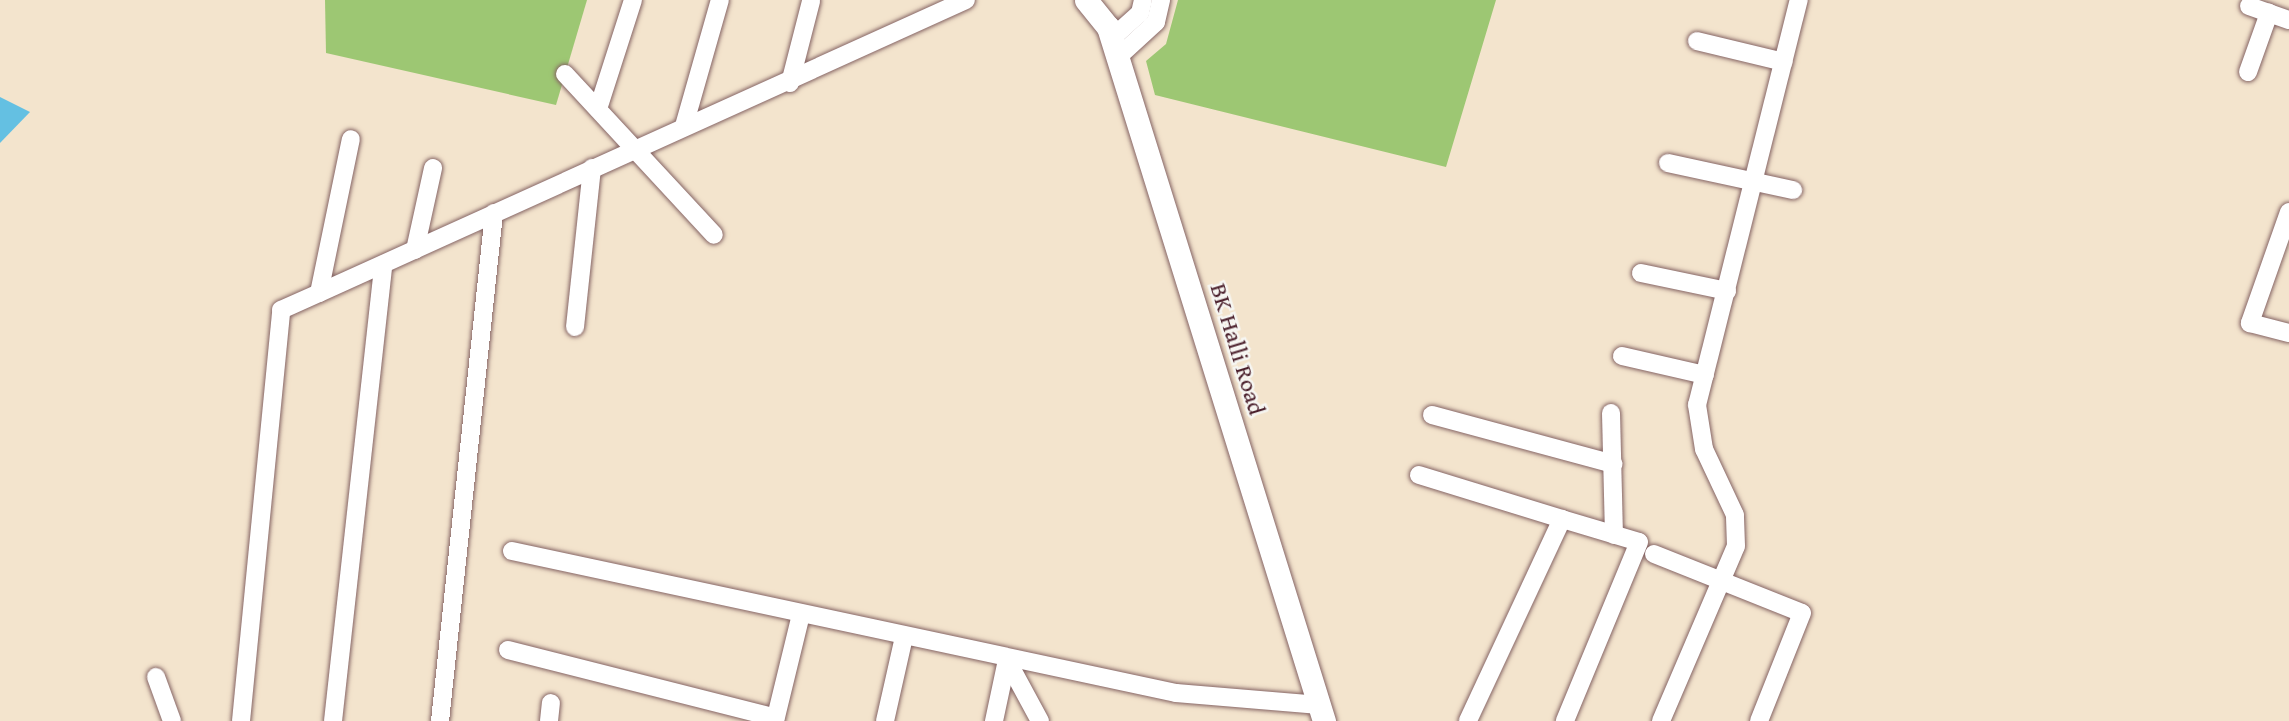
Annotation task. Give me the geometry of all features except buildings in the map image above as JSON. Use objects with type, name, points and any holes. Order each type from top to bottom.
[{"type":"main road","name":"BK Halli Road","points":[[1086,0],[1114,49],[1322,713]]},
{"type":"street","points":[[598,109],[633,0]]},
{"type":"street","points":[[684,126],[720,0]]},
{"type":"street","points":[[242,721],[281,310],[684,126],[790,83],[966,0]]},
{"type":"street","points":[[1114,49],[1140,13],[1143,0]]},
{"type":"street","points":[[1114,49],[1156,22],[1161,0]]},
{"type":"street","points":[[1661,721],[1724,579],[1738,531],[1699,434],[1697,405],[1756,180],[1799,0]]},
{"type":"street","points":[[790,83],[811,1]]},
{"type":"street","points":[[2249,6],[2289,20]]},
{"type":"street","points":[[2248,72],[2269,13]]},
{"type":"street","points":[[1697,41],[1784,62]]},
{"type":"street","points":[[565,74],[713,235]]},
{"type":"street","points":[[319,293],[351,139]]},
{"type":"street","points":[[1668,163],[1793,190]]},
{"type":"street","points":[[415,250],[433,167]]},
{"type":"street","points":[[575,327],[592,168]]},
{"type":"street","points":[[2289,212],[2250,323],[2289,332]]},
{"type":"street","points":[[440,721],[494,213]]},
{"type":"street","points":[[334,721],[383,265]]},
{"type":"street","points":[[1641,273],[1727,291]]},
{"type":"street","points":[[1622,356],[1705,375]]},
{"type":"street","points":[[1611,412],[1614,535]]},
{"type":"street","points":[[1432,415],[1612,464]]},
{"type":"street","points":[[1419,475],[1639,542],[1564,721]]},
{"type":"street","points":[[1468,721],[1562,519]]},
{"type":"street","points":[[512,551],[1007,660],[1176,693],[1322,713]]},
{"type":"street","points":[[1654,554],[1724,579],[1802,613],[1759,721]]},
{"type":"street","points":[[508,650],[775,719],[801,614]]},
{"type":"street","points":[[885,721],[904,637]]},
{"type":"street","points":[[995,721],[1007,660]]},
{"type":"street","points":[[1007,660],[1040,721]]},
{"type":"street","points":[[156,677],[172,721]]},
{"type":"street","points":[[549,721],[551,703]]},
{"type":"green space","points":[[325,0],[587,0],[556,105],[326,53]]},
{"type":"green space","points":[[1178,0],[1496,0],[1446,167],[1155,95],[1146,61],[1166,44]]},
{"type":"water","points":[[0,97],[30,112],[0,143]]}]
